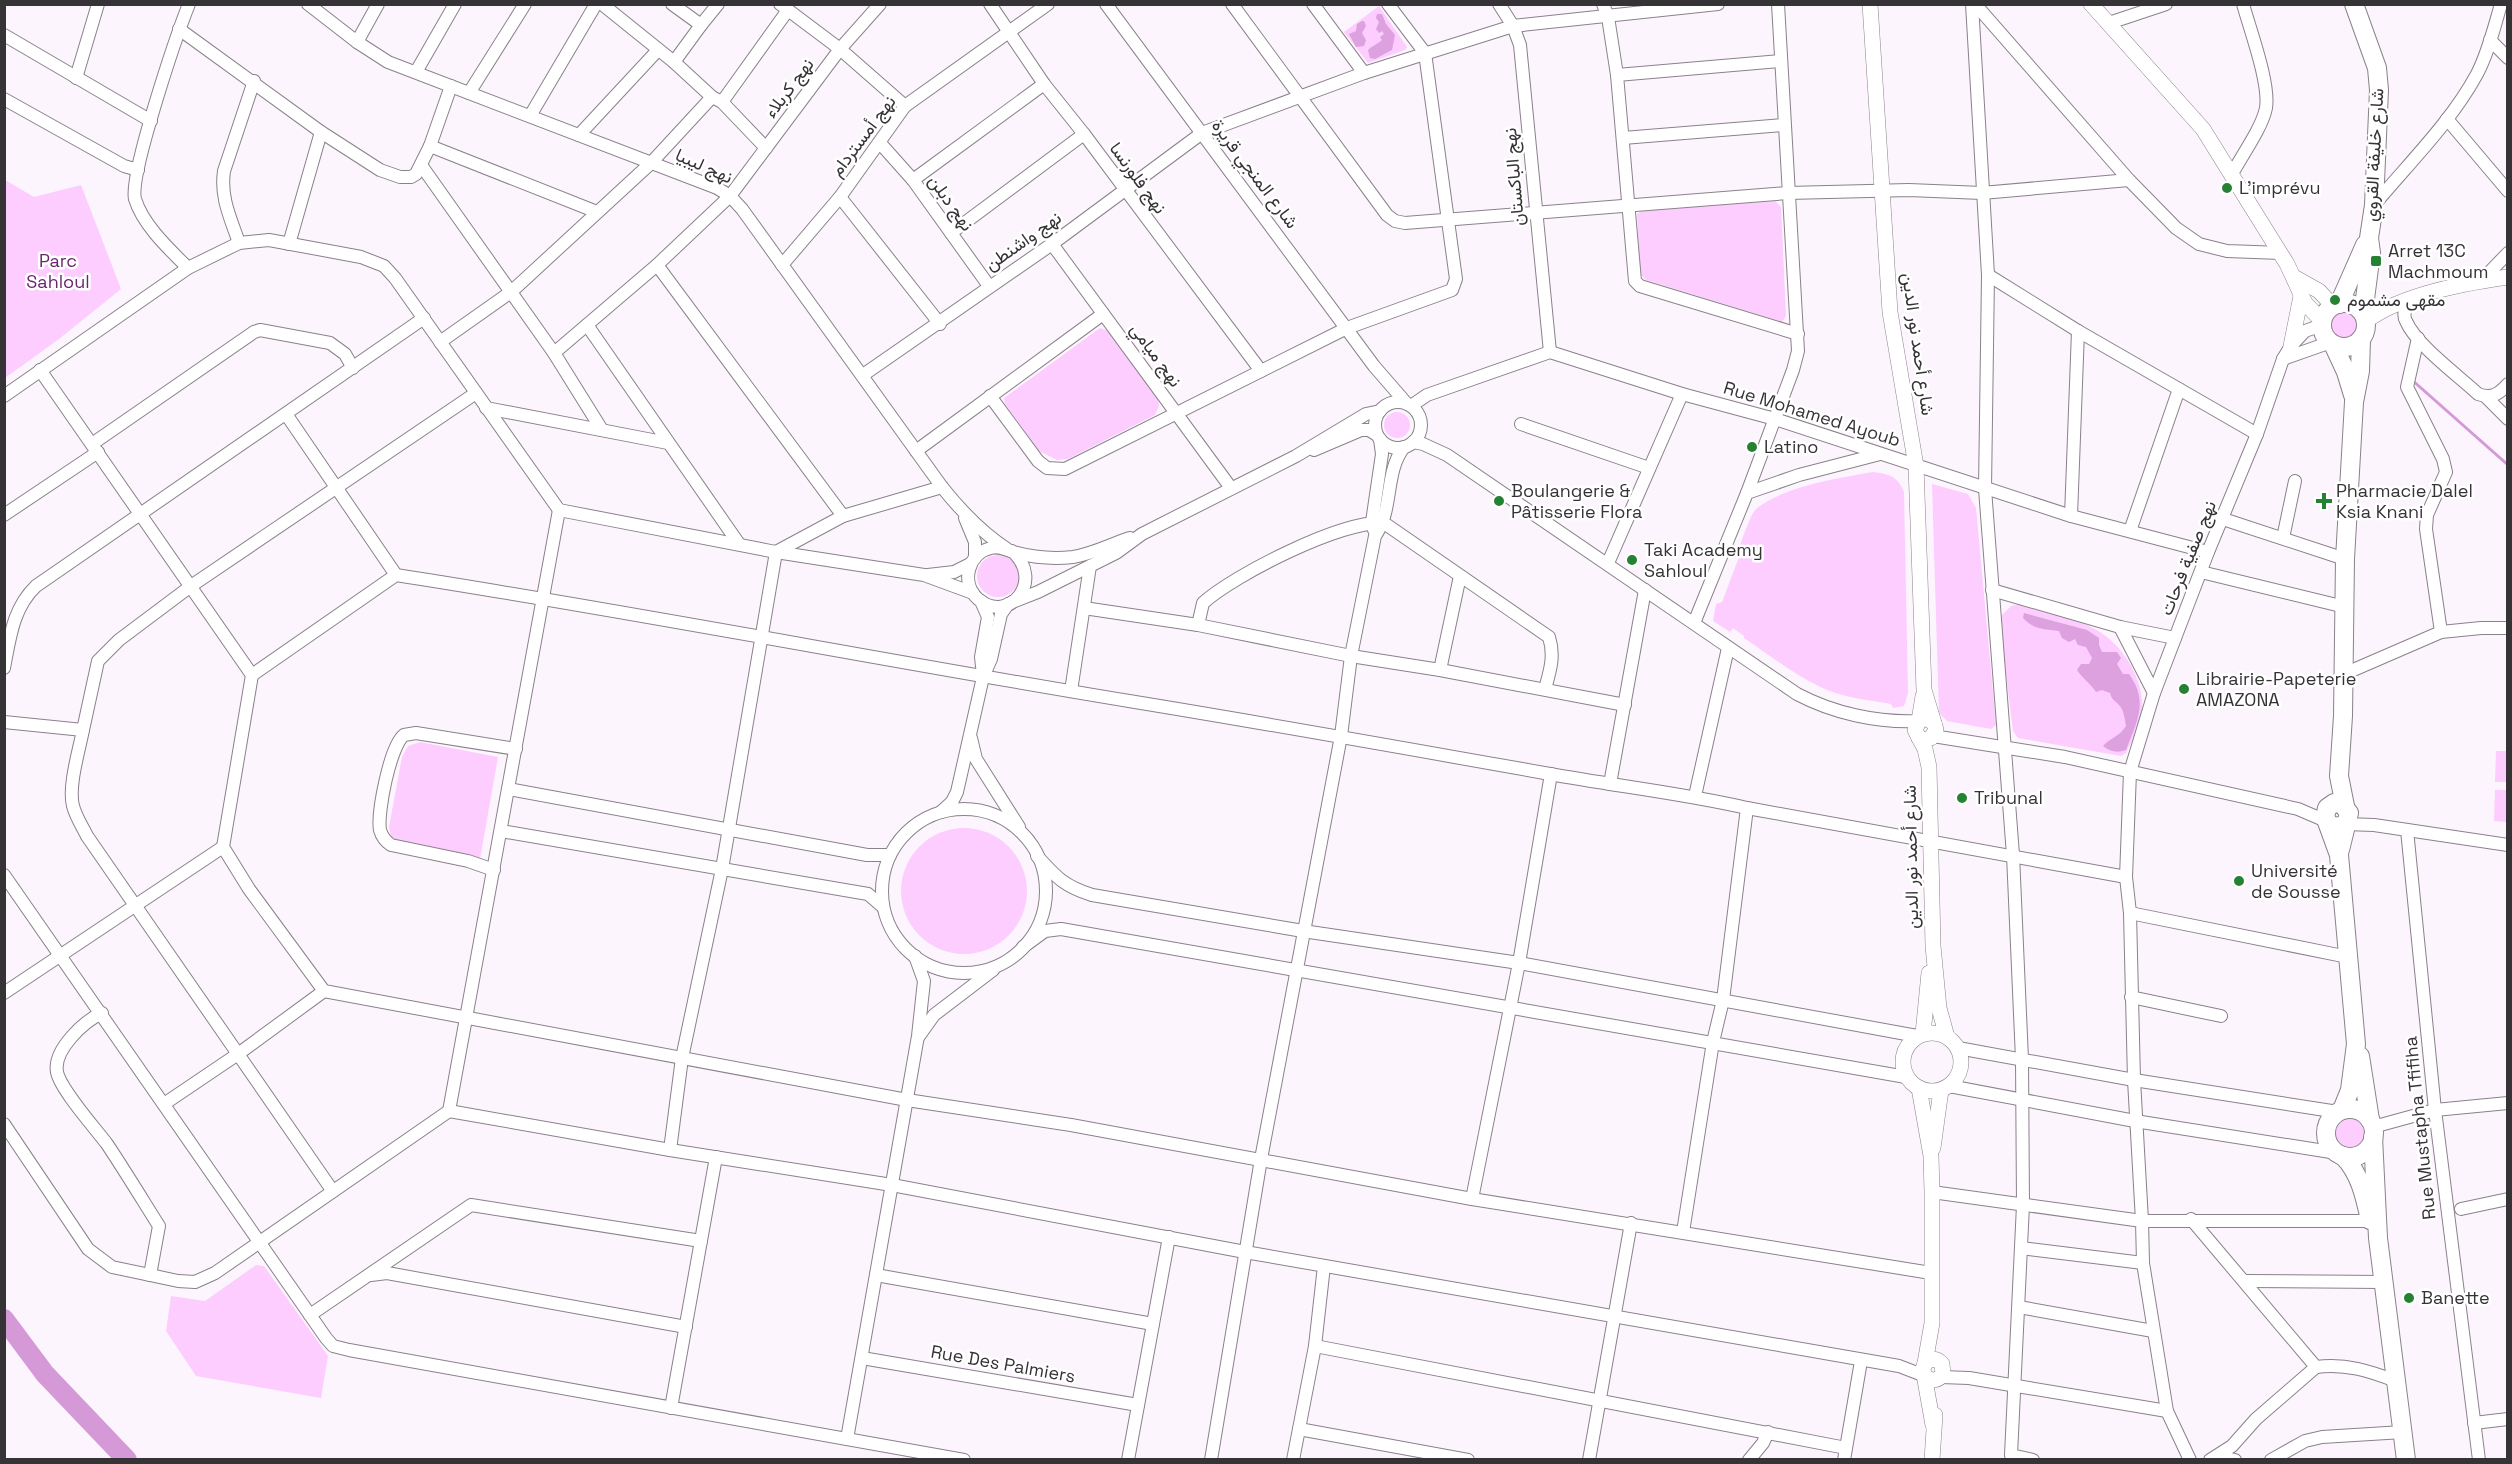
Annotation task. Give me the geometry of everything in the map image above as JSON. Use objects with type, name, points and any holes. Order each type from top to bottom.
[{"type":"main road","name":"شارع خليفة القروي","points":[[2354,4],[2377,68],[2379,115],[2374,205],[2369,238]]},
{"type":"main road","points":[[2354,402],[2346,372],[2324,332],[2322,323],[2336,305],[2369,238]]},
{"type":"main road","points":[[2332,343],[2348,346],[2361,339],[2365,333],[2363,315],[2371,253],[2369,238]]},
{"type":"main road","points":[[2336,305],[2348,304],[2363,315]]},
{"type":"main road","points":[[2340,1111],[2350,1090],[2356,1044],[2336,815],[2344,674],[2345,559],[2354,402],[2360,371],[2361,339]]},
{"type":"main road","points":[[2356,1044],[2362,1059],[2372,1128],[2378,1238],[2406,1460]]},
{"type":"main road","points":[[2372,1128],[2358,1110],[2340,1111],[2331,1117],[2325,1132],[2327,1140],[2352,1165],[2359,1180],[2370,1221],[2378,1238]]},
{"type":"main road","points":[[2340,1155],[2351,1157],[2365,1151],[2372,1128]]},
{"type":"street","points":[[76,78],[98,4]]},
{"type":"street","points":[[188,268],[169,249],[138,205],[134,189],[151,121],[179,28],[189,4]]},
{"type":"street","name":"نهج ليبيا","points":[[308,4],[357,42],[388,62],[717,188],[730,196],[963,514],[991,539],[1010,550]]},
{"type":"street","points":[[357,42],[378,4]]},
{"type":"street","points":[[416,72],[455,4]]},
{"type":"street","points":[[469,93],[525,4]]},
{"type":"street","points":[[530,116],[596,4]]},
{"type":"street","points":[[602,4],[674,62],[766,148]]},
{"type":"street","points":[[672,4],[701,25]]},
{"type":"street","points":[[674,62],[718,4]]},
{"type":"street","name":"نهج كربلاء","points":[[554,354],[657,265],[730,196],[840,49],[880,4]]},
{"type":"street","name":"نهج فلورنسا","points":[[990,4],[1044,84],[1261,371]]},
{"type":"street","name":"نهج أمستردام","points":[[782,265],[840,197],[904,106],[1048,4]]},
{"type":"street","name":"شارع المنجي قريرة","points":[[1106,4],[1374,366],[1409,405]]},
{"type":"street","points":[[1232,4],[1387,215],[1395,221],[1405,223],[1788,194],[1909,190],[1982,193],[2129,180]]},
{"type":"street","points":[[1313,4],[1364,73]]},
{"type":"street","points":[[990,396],[1038,461],[1047,468],[1055,470],[1073,466],[1176,412],[1347,328],[1452,290],[1456,279],[1425,53],[1388,4]]},
{"type":"street","name":"نهج الباكستان","points":[[1499,4],[1513,26],[1520,45],[1550,352]]},
{"type":"street","points":[[1603,4],[1608,17],[1617,75],[1634,277],[1637,284],[1798,334]]},
{"type":"street","name":"نهج واشنطن","points":[[863,375],[940,324],[989,286],[1052,244],[1202,133],[1364,73],[1513,26],[1718,4]]},
{"type":"street","points":[[1694,623],[1747,493],[1798,351],[1783,125],[1778,4]]},
{"type":"street","name":"شارع أحمد نور الدين","points":[[1870,4],[1890,312],[1916,466],[1925,748],[1929,767],[1933,946]]},
{"type":"street","points":[[1973,4],[2129,180],[2176,228],[2199,243],[2227,251],[2281,253]]},
{"type":"street","points":[[1973,4],[1988,275],[1984,489],[2013,855],[2022,1059],[2023,1205],[2011,1457],[2033,1460]]},
{"type":"street","points":[[2091,4],[2188,111],[2232,174],[2281,253],[2301,296],[2322,323]]},
{"type":"street","points":[[2232,174],[2262,118],[2266,100],[2262,73],[2243,4]]},
{"type":"street","points":[[2374,205],[2446,119],[2477,74],[2501,4]]},
{"type":"street","points":[[2109,23],[2160,5]]},
{"type":"street","points":[[440,342],[511,292],[717,100],[784,7],[840,49],[904,106]]},
{"type":"street","points":[[179,28],[321,132],[389,174],[411,177],[419,171],[450,86]]},
{"type":"street","points":[[4,35],[151,121]]},
{"type":"street","points":[[2490,40],[2508,58]]},
{"type":"street","points":[[579,135],[658,50]]},
{"type":"street","points":[[1617,75],[1781,61]]},
{"type":"street","points":[[239,243],[223,197],[222,184],[224,171],[254,81]]},
{"type":"street","points":[[913,180],[1044,84]]},
{"type":"street","points":[[4,99],[124,166],[138,170]]},
{"type":"street","points":[[2446,119],[2508,191]]},
{"type":"street","points":[[1623,138],[1783,125]]},
{"type":"street","points":[[289,244],[321,132]]},
{"type":"street","points":[[951,233],[1084,134]]},
{"type":"street","name":"نهج دبلن","points":[[880,143],[913,180],[989,286]]},
{"type":"street","points":[[430,146],[597,212]]},
{"type":"street","points":[[421,165],[554,354],[602,430]]},
{"type":"street","points":[[840,197],[940,324]]},
{"type":"street","points":[[4,396],[188,268],[239,243],[269,240],[361,256],[384,266],[424,318],[559,510],[776,552],[924,575],[977,597],[989,605],[1010,603],[1038,592],[1116,553],[1143,534]]},
{"type":"street","name":"نهج ميامي","points":[[1052,244],[1231,488]]},
{"type":"street","points":[[2481,281],[2508,253]]},
{"type":"street","points":[[657,265],[843,516]]},
{"type":"street","points":[[1988,275],[2078,331],[2257,434]]},
{"type":"street","points":[[2294,277],[2319,291],[2336,305]]},
{"type":"street","points":[[2363,315],[2378,312],[2406,300],[2481,281],[2508,277]]},
{"type":"street","points":[[2291,346],[2301,296]]},
{"type":"street","points":[[2406,300],[2404,319],[2418,338],[2508,419]]},
{"type":"street","points":[[916,450],[1104,314]]},
{"type":"street","points":[[4,668],[14,620],[27,595],[49,577],[142,516],[424,318]]},
{"type":"street","name":"نهج صفية فرحات","points":[[2190,1460],[2167,1411],[2143,1263],[2135,1121],[2130,913],[2126,877],[2130,772],[2154,693],[2208,552],[2257,434],[2283,359],[2305,331],[2322,323]]},
{"type":"street","points":[[587,325],[739,544]]},
{"type":"street","points":[[4,515],[254,332],[260,330],[330,343],[345,354],[353,368]]},
{"type":"street","points":[[2071,516],[2078,331]]},
{"type":"street","points":[[2418,338],[2407,387],[2443,459],[2446,472],[2427,515],[2426,529],[2441,632]]},
{"type":"street","points":[[2283,359],[2332,343]]},
{"type":"street","points":[[1409,405],[1426,395],[1550,352]]},
{"type":"street","name":"Rue Mohamed Ayoub","points":[[1550,352],[1682,394],[1775,419],[2071,516],[2208,552]]},
{"type":"street","name":"شارع المنجي قريرة","points":[[1374,366],[1385,392],[1382,409]]},
{"type":"street","points":[[40,370],[252,675],[223,847],[249,889],[324,991],[907,1100],[1071,1125],[1472,1199],[1931,1273]]},
{"type":"street","points":[[2486,397],[2497,395],[2508,384]]},
{"type":"street","points":[[2130,531],[2180,389]]},
{"type":"street","points":[[332,1190],[87,836],[72,804],[72,789],[98,660],[119,640],[191,586],[476,393]]},
{"type":"street","points":[[1608,563],[1682,394]]},
{"type":"street","points":[[924,575],[954,572],[990,548],[1036,556],[1072,557],[1089,554],[1143,534],[1296,456],[1366,414],[1395,402],[1409,405],[1419,417],[1421,424],[1447,455]]},
{"type":"street","points":[[486,408],[668,443]]},
{"type":"street","points":[[1378,523],[1382,454],[1375,422],[1382,409]]},
{"type":"street","points":[[286,414],[396,575]]},
{"type":"street","points":[[1211,1460],[1261,1159],[1297,969],[1302,931],[1341,736],[1352,656],[1375,536],[1393,468],[1420,431],[1421,424]]},
{"type":"street","points":[[1521,424],[1649,468]]},
{"type":"street","points":[[1296,456],[1330,445],[1361,430],[1369,430],[1391,447],[1423,444],[1447,455],[1608,563],[1728,648],[1797,694],[1818,705],[1969,740],[2336,815],[2374,825],[2508,845]]},
{"type":"street","points":[[1747,493],[1799,475],[1881,454]]},
{"type":"street","points":[[2283,538],[2295,481]]},
{"type":"street","points":[[776,552],[843,516],[942,487]]},
{"type":"street","points":[[449,1111],[559,510]]},
{"type":"street","name":"نهج ليبيا","points":[[963,514],[975,542],[973,560]]},
{"type":"street","points":[[2223,519],[2345,559]]},
{"type":"street","points":[[1198,625],[1203,603],[1223,587],[1311,542],[1378,523],[1549,637],[1553,651],[1545,689]]},
{"type":"street","points":[[941,812],[952,802],[957,792],[983,677],[991,659],[1001,614],[1020,595],[1026,577],[1020,558],[1010,550]]},
{"type":"street","points":[[670,1150],[682,1058],[722,869],[776,552]]},
{"type":"street","points":[[973,560],[968,579],[988,617],[981,657],[983,677]]},
{"type":"street","points":[[1071,692],[1090,566]]},
{"type":"street","points":[[2201,572],[2345,607]]},
{"type":"street","points":[[252,675],[396,575],[543,598],[762,639],[1341,736],[1551,774],[1695,796],[1747,808],[2126,877]]},
{"type":"street","points":[[1440,670],[1460,576]]},
{"type":"street","points":[[1610,784],[1645,590]]},
{"type":"street","points":[[1992,590],[2120,627],[2175,638]]},
{"type":"street","points":[[1084,608],[1198,625],[1352,656],[1440,670],[1624,705]]},
{"type":"street","points":[[2120,627],[2154,693]]},
{"type":"street","points":[[2344,674],[2441,632],[2508,628]]},
{"type":"street","points":[[1695,796],[1728,648]]},
{"type":"street","points":[[4,722],[83,730]]},
{"type":"street","points":[[494,870],[468,861],[391,845],[383,838],[380,829],[380,814],[396,745],[404,735],[416,733],[516,749]]},
{"type":"street","points":[[971,737],[976,759],[983,773],[1038,856],[1054,875],[1069,887],[1092,895],[1302,931],[1519,963],[1920,1035],[1935,1033],[1952,1042],[2022,1059],[2134,1080],[2340,1111]]},
{"type":"street","points":[[1472,1199],[1519,963],[1551,774]]},
{"type":"street","points":[[508,789],[867,855],[890,855]]},
{"type":"street","points":[[1683,1232],[1713,1042],[1723,1000],[1747,808]]},
{"type":"street","points":[[1000,964],[978,971],[956,972],[934,967],[915,956],[895,934],[883,907],[884,871],[899,840],[925,818],[941,812],[960,809],[979,810],[1005,820],[1026,838]]},
{"type":"street","name":"Rue Mustapha Tfifiha","points":[[2407,830],[2435,1110],[2479,1460]]},
{"type":"street","points":[[501,831],[868,894],[883,907]]},
{"type":"street","points":[[4,993],[223,847]]},
{"type":"street","points":[[1023,947],[1035,931],[1042,913],[1045,894],[1044,874],[1038,856]]},
{"type":"street","points":[[4,875],[333,1346],[964,1460]]},
{"type":"street","points":[[2130,913],[2348,957]]},
{"type":"street","points":[[918,1036],[934,1015],[1000,964],[1046,931],[1061,929],[1906,1077]]},
{"type":"street","points":[[1933,946],[1920,1035],[1908,1044],[1903,1054],[1902,1066],[1906,1077],[1919,1088],[1930,1091],[1945,1088],[2022,1100],[2340,1155]]},
{"type":"street","points":[[1931,1156],[1945,1088],[1957,1077],[1961,1066],[1939,1008],[1933,946]]},
{"type":"street","points":[[847,1439],[918,1036],[924,981],[915,956]]},
{"type":"street","points":[[164,1104],[238,1054],[324,991]]},
{"type":"street","points":[[2131,997],[2221,1016]]},
{"type":"street","points":[[102,1013],[75,1034],[59,1056],[57,1070],[66,1089],[118,1160],[159,1226],[150,1275]]},
{"type":"street","points":[[1919,1088],[1931,1156],[1932,1323],[1925,1368],[1933,1425]]},
{"type":"street","points":[[2372,1128],[2435,1110],[2508,1103]]},
{"type":"street","points":[[4,1124],[88,1249],[112,1267],[178,1281],[195,1282],[215,1273],[449,1111],[670,1150],[892,1185],[1245,1252],[1861,1361],[1925,1368]]},
{"type":"street","points":[[671,1407],[716,1157]]},
{"type":"street","points":[[1932,1191],[2142,1221],[2191,1219],[2370,1221]]},
{"type":"street","points":[[2461,1209],[2507,1201]]},
{"type":"street","points":[[310,1315],[471,1204],[701,1241]]},
{"type":"street","points":[[2191,1219],[2246,1281],[2316,1367]]},
{"type":"street","points":[[1589,1460],[1631,1223]]},
{"type":"street","points":[[1128,1460],[1169,1237]]},
{"type":"street","points":[[2021,1248],[2143,1263]]},
{"type":"street","points":[[1293,1460],[1315,1346],[1324,1266]]},
{"type":"street","points":[[366,1276],[387,1273],[686,1327]]},
{"type":"street","points":[[876,1275],[1153,1324]]},
{"type":"street","points":[[2246,1281],[2384,1282]]},
{"type":"street","points":[[2019,1307],[2153,1331]]},
{"type":"street","points":[[1932,1323],[1942,1369],[1933,1425],[1932,1460]]},
{"type":"street","points":[[1315,1346],[1768,1432],[1845,1454],[1861,1361]]},
{"type":"street","name":"Rue Des Palmiers","points":[[862,1358],[1138,1405]]},
{"type":"street","points":[[2214,1458],[2232,1446],[2256,1419],[2316,1367],[2354,1366],[2396,1381]]},
{"type":"street","points":[[1925,1368],[1931,1380],[1942,1369]]},
{"type":"street","points":[[1942,1369],[1969,1378],[2014,1387],[2167,1411]]},
{"type":"street","points":[[2474,1423],[2508,1419]]},
{"type":"street","points":[[1299,1429],[1468,1460]]},
{"type":"street","points":[[1749,1460],[1763,1443],[1768,1432]]},
{"type":"street","points":[[2271,1460],[2305,1441],[2322,1437],[2403,1432]]},
{"type":"street","points":[[2214,1458],[2235,1460]]},
{"type":"green space","points":[[1379,6],[1407,47],[1405,50],[1368,63],[1344,32]]},
{"type":"green space","name":"Parc Sahloul","points":[[5,180],[34,197],[81,185],[121,289],[59,339],[5,378]]},
{"type":"green space","points":[[1775,201],[1781,207],[1786,316],[1782,322],[1646,280],[1640,274],[1637,214],[1642,211]]},
{"type":"green space","points":[[2344,312],[2355,316],[2359,327],[2355,338],[2344,342],[2333,338],[2329,327],[2333,316]]},
{"type":"green space","points":[[1100,328],[1109,331],[1158,396],[1159,406],[1155,415],[1068,459],[1057,460],[1039,451],[1005,404],[1004,398]]},
{"type":"green space","points":[[1397,412],[1407,415],[1410,425],[1407,435],[1397,438],[1387,435],[1384,425],[1387,415]]},
{"type":"green space","points":[[1873,472],[1892,477],[1899,482],[1904,492],[1908,693],[1904,706],[1893,708],[1891,704],[1842,695],[1816,685],[1774,659],[1733,628],[1730,632],[1713,621],[1716,604],[1722,602],[1739,557],[1738,550],[1757,508],[1769,500],[1797,489]]},
{"type":"green space","points":[[1932,484],[1968,494],[1976,508],[1996,725],[1991,729],[1947,721],[1939,713]]},
{"type":"green space","points":[[998,555],[1013,561],[1019,576],[1013,591],[998,597],[983,591],[977,576],[983,561]]},
{"type":"green space","points":[[2019,604],[2066,617],[2093,628],[2114,643],[2123,653],[2136,676],[2142,702],[2139,725],[2126,753],[2121,756],[2018,738],[2013,731],[1999,618],[2011,606]]},
{"type":"green space","points":[[420,742],[498,757],[480,859],[399,843],[391,837],[389,827],[402,757],[408,746]]},
{"type":"green space","points":[[2496,751],[2507,751],[2507,782],[2495,782]]},
{"type":"green space","points":[[2495,790],[2507,790],[2507,822],[2494,821]]},
{"type":"green space","points":[[964,828],[988,832],[1009,846],[1023,867],[1027,891],[1023,915],[1009,936],[988,950],[964,954],[940,950],[919,936],[905,915],[901,891],[905,867],[919,846],[940,832]]},
{"type":"green space","points":[[2350,1119],[2360,1123],[2364,1133],[2360,1143],[2350,1147],[2340,1143],[2336,1133],[2340,1123]]},
{"type":"green space","points":[[256,1265],[264,1266],[328,1356],[321,1398],[196,1376],[166,1331],[171,1296],[205,1301]]},
{"type":"shaded area","points":[[1377,14],[1382,14],[1386,24],[1395,35],[1392,50],[1375,59],[1370,58],[1368,50],[1382,40],[1380,37],[1384,34],[1382,31],[1379,33],[1376,29],[1379,22],[1376,18]]},
{"type":"shaded area","points":[[1362,21],[1366,26],[1362,33],[1366,40],[1364,46],[1356,47],[1349,34],[1356,31],[1357,24]]},
{"type":"shaded area","points":[[2024,613],[2087,630],[2099,638],[2102,652],[2117,652],[2121,658],[2117,664],[2123,674],[2129,674],[2135,684],[2140,703],[2137,721],[2126,750],[2114,751],[2103,746],[2126,726],[2122,710],[2112,699],[2110,693],[2102,690],[2096,692],[2077,670],[2081,664],[2089,664],[2092,658],[2086,647],[2078,645],[2075,639],[2069,642],[2062,638],[2059,631],[2031,625],[2023,618]]},
{"type":"waterway","points":[[2412,380],[2508,465]]},
{"type":"waterway","points":[[4,1319],[45,1374],[127,1460]]},
{"type":"place","name":"L'imprévu","points":[[2227,188]]},
{"type":"place","name":"Arret 13C Machmoum","points":[[2376,261]]},
{"type":"place","name":"مقهى مشموم","points":[[2335,300]]},
{"type":"place","name":"Latino","points":[[1752,447]]},
{"type":"place","name":"Boulangerie & Pâtisserie Flora","points":[[1499,501]]},
{"type":"place","name":"Pharmacie Dalel Ksia Knani","points":[[2324,501]]},
{"type":"place","name":"Taki Academy Sahloul","points":[[1632,560]]},
{"type":"place","name":"Librairie-Papeterie AMAZONA","points":[[2184,689]]},
{"type":"place","name":"Tribunal","points":[[1962,798]]},
{"type":"place","name":"Université de Sousse","points":[[2239,881]]},
{"type":"place","name":"Banette","points":[[2409,1298]]}]
